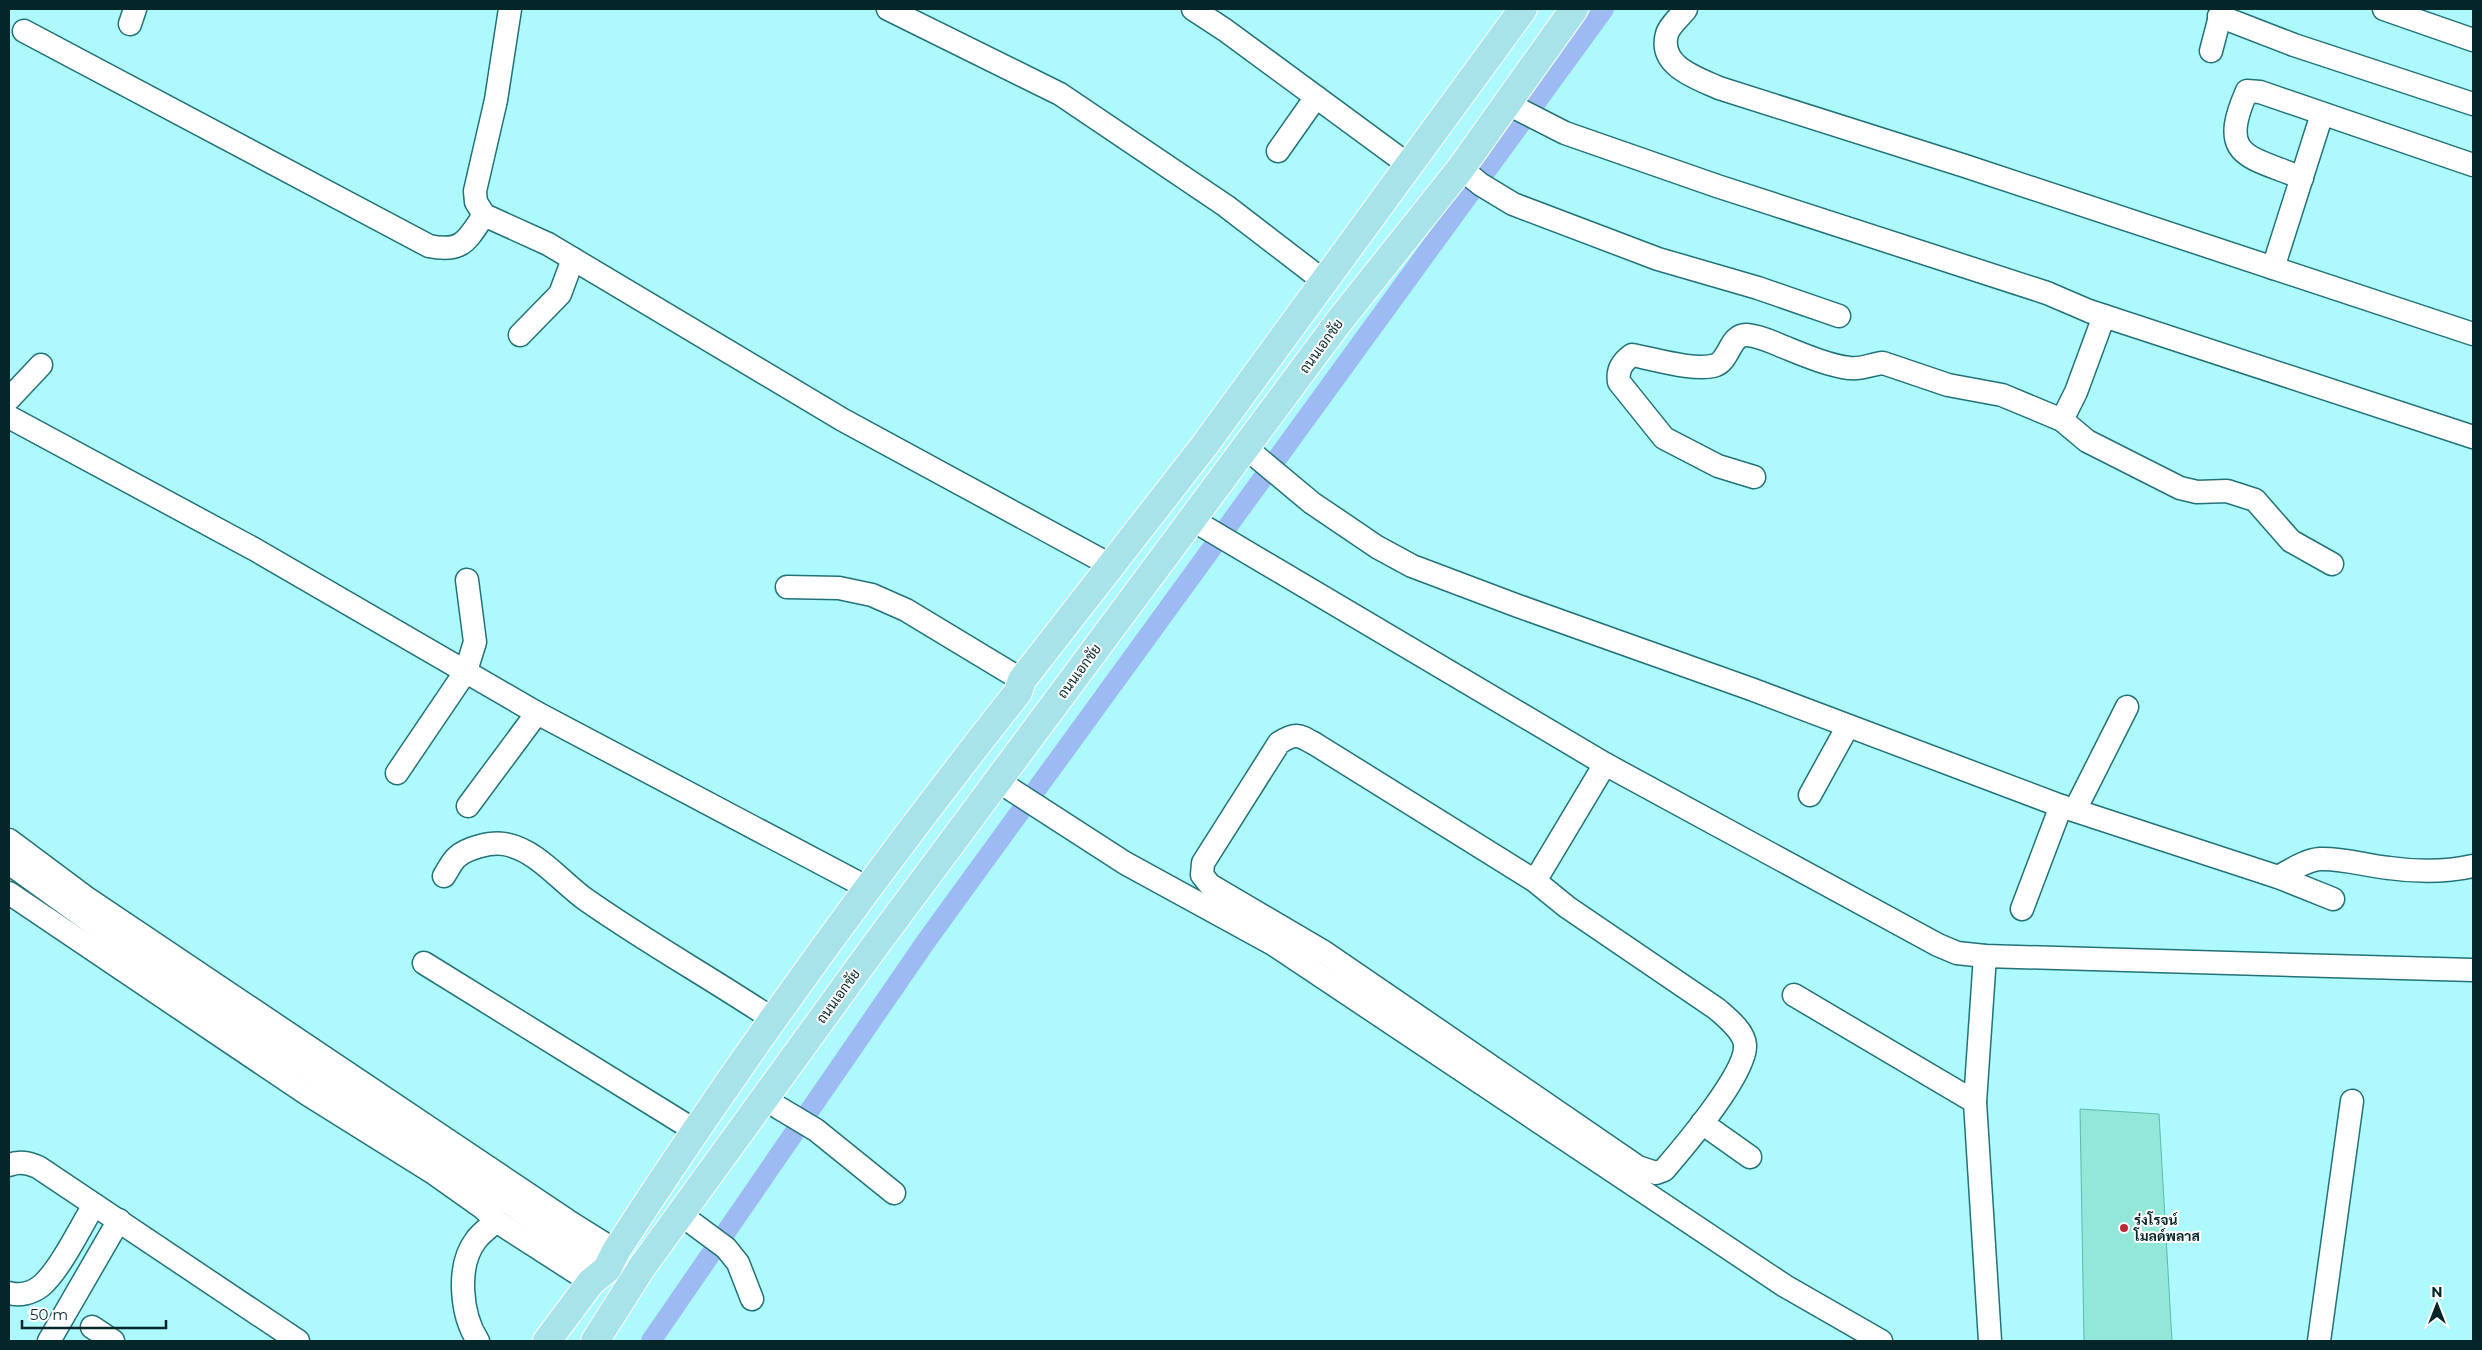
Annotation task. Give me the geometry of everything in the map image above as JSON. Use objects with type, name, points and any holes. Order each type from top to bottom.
[{"type":"main road","points":[[547,1341],[605,1267],[694,1130],[933,799],[1018,692],[1022,680],[1112,566],[1326,282],[1522,9]]},
{"type":"main road","name":"ถนนเอกชัย","points":[[595,1341],[642,1267],[764,1098],[1006,786],[1202,525],[1246,448],[1337,324],[1479,182],[1508,104],[1574,9]]},
{"type":"street","points":[[510,9],[496,100],[475,191],[476,202],[484,215],[548,244],[844,420],[1112,566]]},
{"type":"street","points":[[888,9],[1060,94],[1226,206],[1326,282]]},
{"type":"street","points":[[1193,9],[1225,30],[1410,166]]},
{"type":"street","points":[[1686,9],[1667,33],[1667,50],[1670,60],[1686,74],[1719,88],[1965,166],[2473,334]]},
{"type":"street","points":[[2384,9],[2473,40]]},
{"type":"street","points":[[2211,51],[2220,12],[2294,45],[2473,104]]},
{"type":"street","points":[[24,31],[429,246],[446,249],[465,242],[484,215]]},
{"type":"street","points":[[2302,178],[2247,155],[2239,149],[2234,140],[2234,131],[2247,91],[2252,90],[2473,165]]},
{"type":"street","points":[[1278,151],[1316,97]]},
{"type":"street","points":[[1508,104],[1565,133],[1726,189],[2473,437]]},
{"type":"street","points":[[2273,268],[2322,114]]},
{"type":"street","points":[[1479,182],[1513,204],[1658,259],[1758,288],[1839,316]]},
{"type":"street","points":[[520,335],[560,294],[573,259]]},
{"type":"street","points":[[2062,420],[2076,392],[2104,316]]},
{"type":"street","points":[[1754,477],[1718,466],[1664,438],[1619,382],[1618,373],[1625,360],[1632,355],[1707,367],[1723,360],[1734,340],[1746,335],[1759,337],[1804,355],[1848,368],[1859,369],[1872,364],[1883,363],[1914,376],[1948,385],[2002,395],[2062,420],[2087,441],[2180,488],[2197,492],[2227,491],[2256,500],[2291,541],[2332,564]]},
{"type":"street","points":[[9,399],[41,365]]},
{"type":"street","points":[[9,417],[254,549],[537,713],[868,888]]},
{"type":"street","points":[[1246,448],[1312,503],[1377,547],[1412,566],[2068,808],[2278,877],[2334,899]]},
{"type":"street","points":[[1202,525],[1605,764],[1938,945],[1957,953],[1985,956],[2473,970]]},
{"type":"street","points":[[397,773],[466,671],[475,642],[467,580]]},
{"type":"street","points":[[787,587],[839,588],[872,595],[906,610],[1022,680]]},
{"type":"street","points":[[2022,909],[2068,808],[2127,707]]},
{"type":"street","points":[[468,806],[537,713]]},
{"type":"street","points":[[1810,795],[1848,726]]},
{"type":"street","points":[[1298,735],[1316,744],[1535,881],[1567,906],[1717,1009],[1734,1025],[1744,1039],[1743,1056],[1739,1068],[1702,1123],[1664,1170],[1656,1172],[1638,1167],[1324,952],[1210,886],[1202,875],[1202,862],[1279,743],[1290,736],[1298,735]]},
{"type":"street","points":[[1535,881],[1605,764]]},
{"type":"street","points":[[1006,786],[1124,863],[1273,944],[1785,1286],[1881,1341]]},
{"type":"street","points":[[9,840],[88,899],[568,1221],[605,1267]]},
{"type":"street","points":[[444,876],[457,857],[479,846],[504,844],[530,854],[582,897],[649,943],[774,1020]]},
{"type":"street","points":[[2278,877],[2302,864],[2319,859],[2390,869],[2455,870],[2473,866]]},
{"type":"street","points":[[9,863],[128,948],[605,1267]]},
{"type":"street","points":[[9,893],[307,1094],[435,1174],[483,1208],[496,1221],[605,1267]]},
{"type":"street","points":[[1985,956],[1975,1102],[1990,1341]]},
{"type":"street","points":[[424,963],[694,1130]]},
{"type":"street","points":[[1794,995],[1975,1102]]},
{"type":"street","points":[[764,1098],[816,1130],[894,1193]]},
{"type":"street","points":[[2319,1341],[2352,1101]]},
{"type":"street","points":[[1702,1123],[1750,1157]]},
{"type":"street","points":[[9,1165],[17,1162],[28,1163],[38,1168],[119,1220],[178,1262],[298,1341]]},
{"type":"street","points":[[9,1293],[16,1295],[29,1292],[41,1286],[52,1273],[94,1205]]},
{"type":"street","points":[[680,1214],[705,1230],[726,1248],[738,1263],[752,1299]]},
{"type":"street","points":[[49,1341],[119,1220]]},
{"type":"street","points":[[478,1341],[468,1319],[462,1288],[464,1268],[475,1240],[496,1221]]},
{"type":"street","points":[[92,1327],[113,1341]]},
{"type":"building","name":"รุ่งโรจน์ โมลด์พลาส","points":[[2080,1109],[2159,1114],[2172,1341],[2084,1341]]},
{"type":"waterway","points":[[651,1341],[927,940],[1604,9]]},
{"type":"place","name":"รุ่งโรจน์ โมลด์พลาส","points":[[2124,1228]]}]
